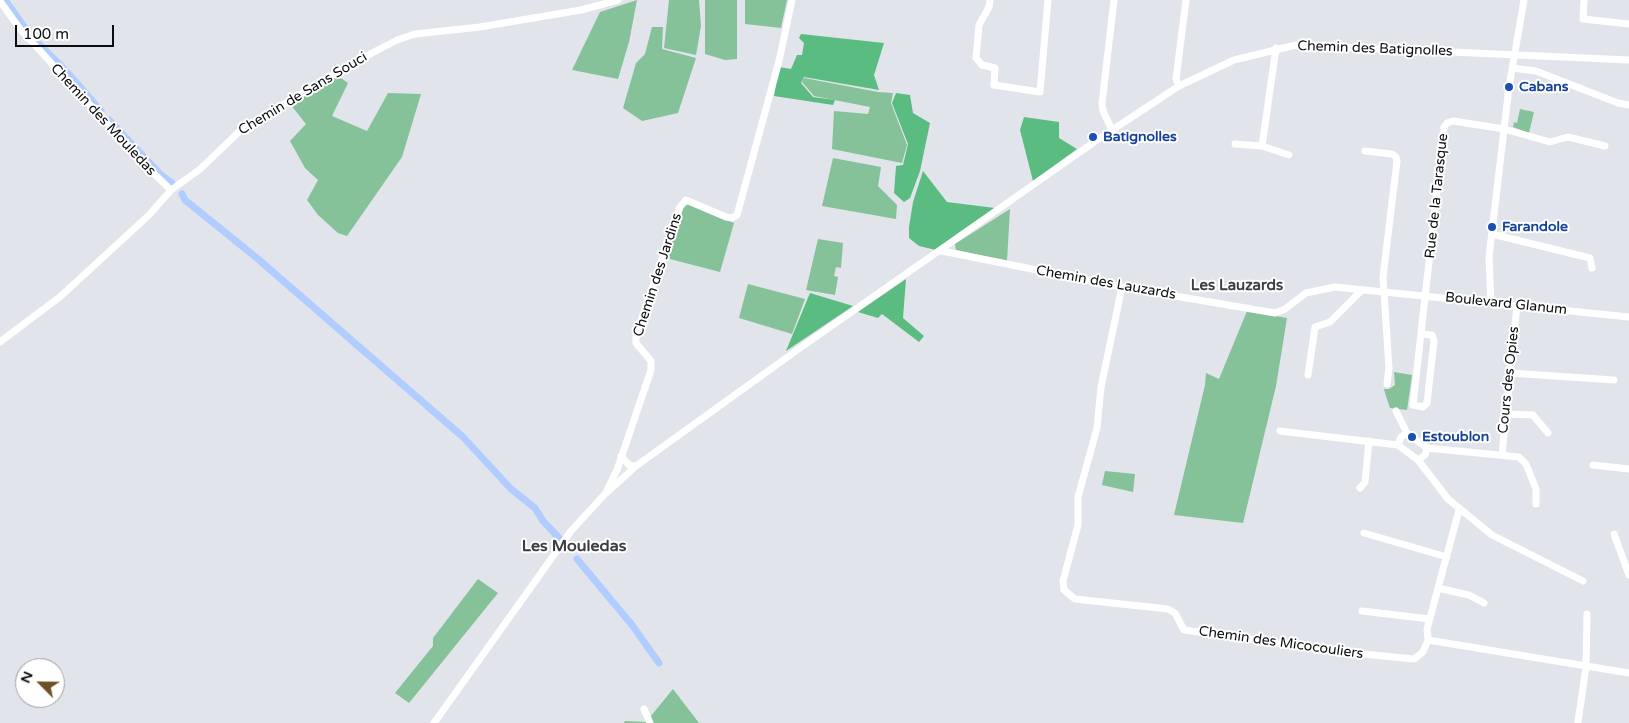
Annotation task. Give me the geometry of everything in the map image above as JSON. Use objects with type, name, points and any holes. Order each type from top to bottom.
[{"type":"street","name":"Chemin de Sans Souci","points":[[0,342],[61,296],[149,215],[171,190],[199,170],[249,125],[322,80],[397,40],[433,31],[480,27],[581,10],[618,0]]},
{"type":"street","name":"Chemin des Jardins","points":[[604,495],[621,456],[652,364],[636,343],[636,335],[680,207],[686,200],[726,217],[732,218],[737,215],[772,87],[792,0]]},
{"type":"street","points":[[990,0],[989,7],[979,24],[976,58],[982,65],[995,68],[994,86],[1040,92],[1048,0]]},
{"type":"street","points":[[1112,130],[1103,111],[1102,103],[1114,0]]},
{"type":"street","points":[[1179,86],[1176,79],[1186,0]]},
{"type":"street","points":[[1491,303],[1489,256],[1512,68],[1524,0]]},
{"type":"street","points":[[1584,0],[1583,19],[1629,24]]},
{"type":"street","name":"Chemin des Mouledas","points":[[0,1],[20,29],[148,168],[171,190]]},
{"type":"street","name":"Chemin des Batignolles","points":[[604,495],[636,466],[800,348],[1112,130],[1179,86],[1234,60],[1276,48],[1296,45],[1629,60]]},
{"type":"street","points":[[1262,146],[1276,48]]},
{"type":"street","points":[[1512,68],[1536,72],[1629,105]]},
{"type":"street","name":"Rue de la Tarasque","points":[[1426,296],[1444,127],[1454,121],[1504,129]]},
{"type":"street","points":[[1504,129],[1550,142],[1568,137],[1605,146]]},
{"type":"street","points":[[1235,144],[1262,146],[1289,155]]},
{"type":"street","points":[[1365,150],[1396,156],[1384,277],[1389,368],[1387,384]]},
{"type":"street","points":[[1492,234],[1590,258],[1592,268]]},
{"type":"street","name":"Chemin des Lauzards","points":[[942,250],[1122,287],[1275,313],[1285,309],[1306,293],[1335,288],[1384,292]]},
{"type":"street","name":"Chemin des Micocouliers","points":[[1122,287],[1101,387],[1097,428],[1078,497],[1078,524],[1065,570],[1064,590],[1075,599],[1168,609],[1175,613],[1184,630],[1408,660],[1420,656],[1428,640]]},
{"type":"street","points":[[1308,376],[1315,327],[1330,322],[1362,290]]},
{"type":"street","name":"Boulevard Glanum","points":[[1384,292],[1629,317]]},
{"type":"street","points":[[1422,334],[1432,335],[1434,340],[1427,402],[1423,407],[1413,405],[1426,296]]},
{"type":"street","name":"Cours des Opies","points":[[1502,455],[1517,306]]},
{"type":"street","points":[[1510,373],[1614,380]]},
{"type":"street","points":[[1396,411],[1407,434],[1427,448],[1519,458],[1526,464],[1536,489],[1536,504]]},
{"type":"street","points":[[1505,414],[1532,415],[1548,433]]},
{"type":"street","points":[[1280,431],[1398,445],[1418,460],[1431,479],[1459,510],[1492,535],[1583,581]]},
{"type":"street","points":[[1398,445],[1400,437],[1407,434]]},
{"type":"street","points":[[1360,488],[1365,482],[1369,441]]},
{"type":"street","points":[[1418,460],[1425,455],[1427,448]]},
{"type":"street","points":[[621,456],[629,465],[636,466]]},
{"type":"street","points":[[1593,465],[1629,469]]},
{"type":"street","points":[[436,722],[571,532],[604,495]]},
{"type":"street","points":[[1459,510],[1427,629],[1428,640],[1534,656],[1543,660],[1629,674]]},
{"type":"street","points":[[1364,533],[1447,558]]},
{"type":"street","points":[[1614,534],[1629,575]]},
{"type":"street","points":[[1438,588],[1469,595],[1484,603]]},
{"type":"street","points":[[1362,611],[1430,619]]},
{"type":"street","points":[[1578,722],[1586,667],[1586,614]]},
{"type":"street","points":[[644,709],[650,723]]},
{"type":"green space","points":[[637,0],[629,42],[618,79],[572,70],[600,12]]},
{"type":"green space","points":[[669,0],[699,0],[701,26],[696,55],[664,48]]},
{"type":"green space","points":[[705,0],[737,0],[737,59],[725,60],[705,54]]},
{"type":"green space","points":[[745,0],[787,0],[781,28],[745,24]]},
{"type":"green space","points":[[652,27],[663,27],[662,49],[696,58],[678,113],[642,121],[623,108],[636,63],[645,54]]},
{"type":"green space","points":[[801,34],[884,43],[874,75],[879,90],[804,77],[801,83],[813,97],[835,100],[833,105],[774,96],[779,67],[791,69],[797,55],[802,55],[804,43],[799,38]]},
{"type":"green space","points":[[338,76],[348,83],[332,116],[367,131],[388,93],[421,94],[402,157],[347,236],[338,233],[318,215],[307,200],[318,180],[305,168],[290,141],[306,124],[290,104]]},
{"type":"green space","points":[[804,78],[878,92],[893,93],[891,103],[907,145],[902,163],[832,149],[834,111],[868,114],[870,107],[814,96],[802,82]]},
{"type":"green space","points":[[896,93],[910,95],[913,113],[930,123],[920,171],[910,198],[904,202],[894,193],[896,166],[903,165],[908,144],[892,103]]},
{"type":"green space","points":[[1520,109],[1534,112],[1529,133],[1513,127],[1514,122],[1517,123]]},
{"type":"green space","points":[[1024,117],[1059,122],[1059,138],[1077,149],[1033,181],[1020,130]]},
{"type":"green space","points":[[833,158],[881,167],[878,186],[897,205],[896,219],[822,206]]},
{"type":"green space","points":[[923,171],[947,202],[995,208],[936,250],[919,246],[909,238],[909,227],[913,202]]},
{"type":"green space","points":[[690,203],[734,223],[720,272],[666,258],[683,207]]},
{"type":"green space","points":[[1010,209],[1007,261],[956,250],[955,244]]},
{"type":"green space","points":[[818,239],[843,243],[841,268],[836,267],[834,276],[838,277],[835,295],[806,290]]},
{"type":"green space","points":[[906,279],[903,318],[924,336],[919,342],[882,314],[878,318],[858,312]]},
{"type":"green space","points":[[748,284],[805,299],[792,334],[739,318]]},
{"type":"green space","points":[[810,293],[853,306],[786,351]]},
{"type":"green space","points":[[1247,311],[1287,318],[1276,386],[1243,523],[1174,515],[1205,385],[1206,373],[1219,379]]},
{"type":"green space","points":[[1394,372],[1412,375],[1407,410],[1390,408],[1384,389],[1389,389],[1395,385]]},
{"type":"green space","points":[[1105,471],[1135,474],[1133,492],[1102,485]]},
{"type":"green space","points":[[478,579],[498,593],[409,703],[395,693],[433,646],[433,638]]},
{"type":"green space","points":[[673,689],[699,723],[624,723],[625,721],[646,722]]},
{"type":"waterway","points":[[5,0],[30,35],[64,69]]},
{"type":"waterway","points":[[68,73],[101,111]]},
{"type":"waterway","points":[[109,120],[160,174],[172,183]]},
{"type":"waterway","points":[[182,194],[185,200],[258,259],[463,437],[511,489],[535,508],[543,521],[559,538]]},
{"type":"waterway","points":[[577,559],[632,625],[659,663]]},
{"type":"place","name":"Cabans","points":[[1509,87]]},
{"type":"place","name":"Batignolles","points":[[1093,137]]},
{"type":"place","name":"Farandole","points":[[1492,227]]},
{"type":"place","name":"Estoublon","points":[[1412,437]]},
{"type":"district","name":"Les Lauzards","points":[[1237,286]]},
{"type":"district","name":"Les Mouledas","points":[[574,547]]}]
